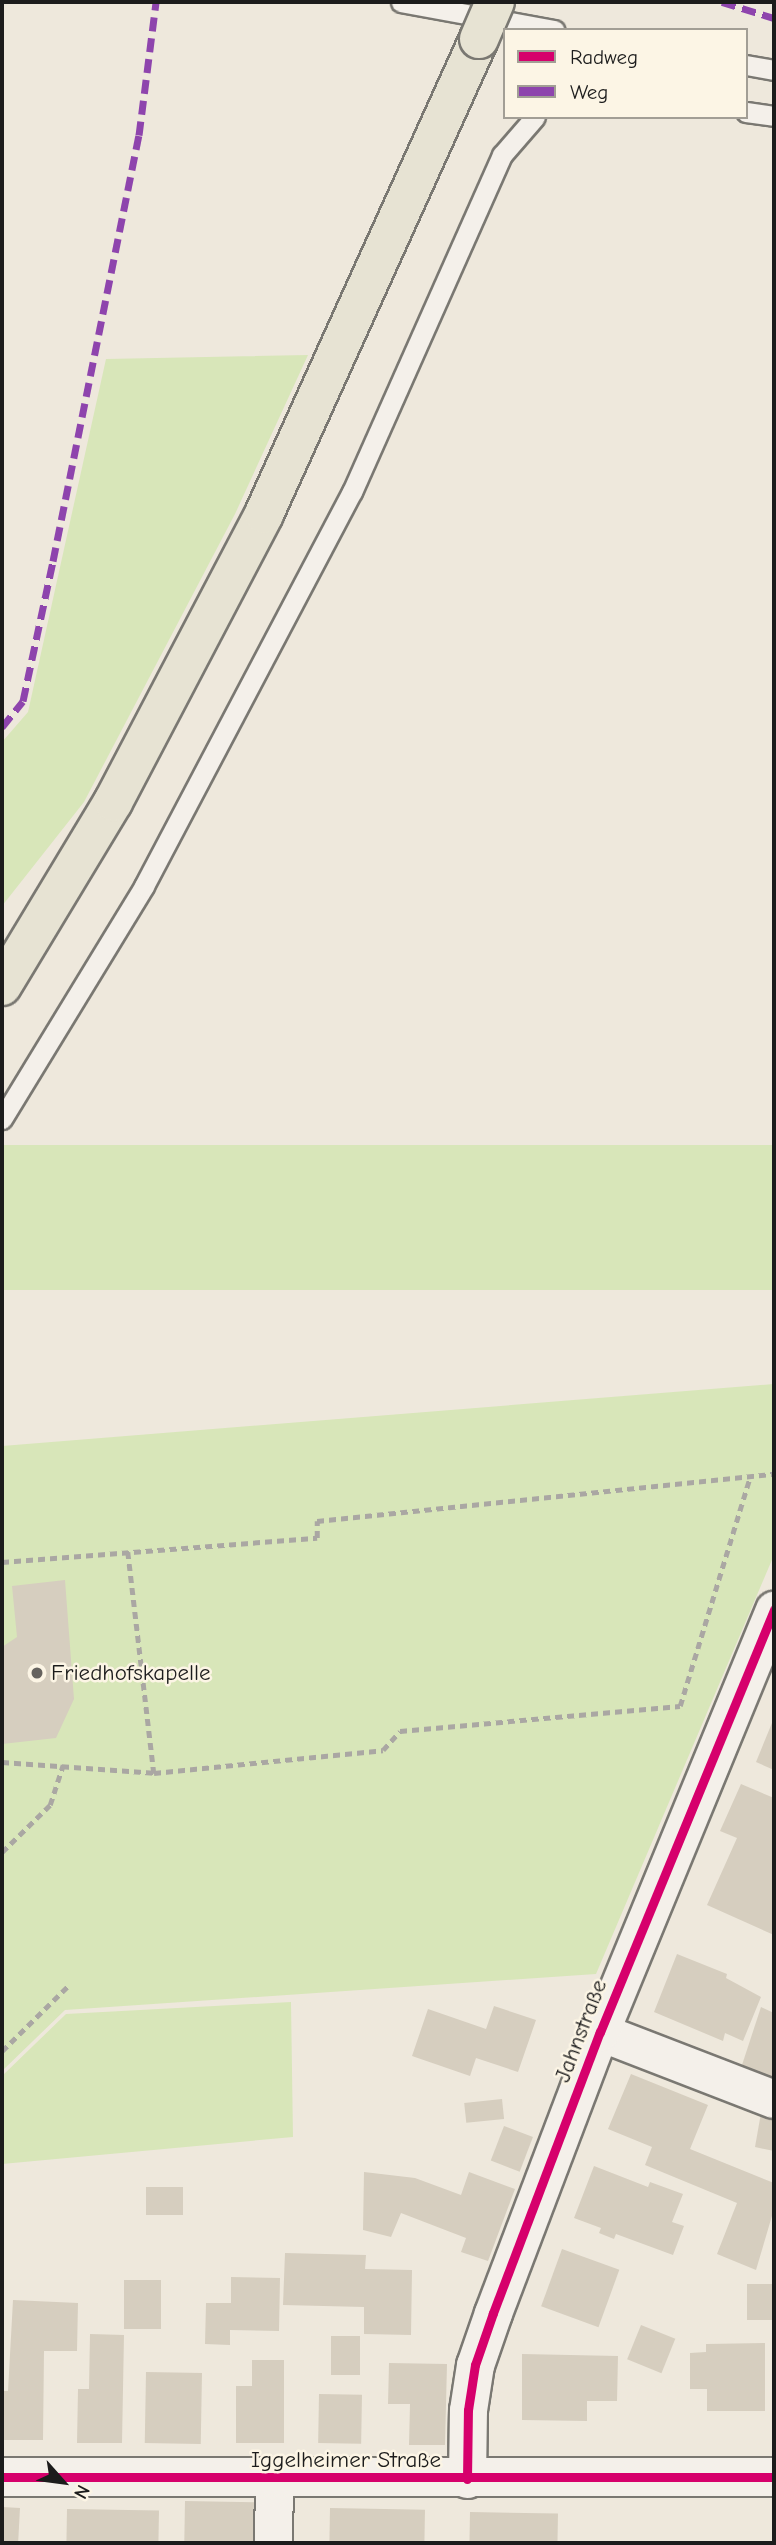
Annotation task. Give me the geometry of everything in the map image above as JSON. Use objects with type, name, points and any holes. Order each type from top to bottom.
[{"type":"main road","points":[[2,986],[113,802],[264,514],[495,2]]},
{"type":"street","name":"Jahnstraße","points":[[467,2479],[468,2410],[475,2365],[600,2032],[770,1628]]},
{"type":"street","points":[[600,2032],[774,2099]]},
{"type":"street","name":"Iggelheimer Straße","points":[[2,2477],[774,2477]]},
{"type":"street","points":[[273,2543],[274,2479]]},
{"type":"lane","points":[[401,2],[543,28]]},
{"type":"lane","points":[[748,65],[774,71]]},
{"type":"lane","points":[[748,112],[774,116]]},
{"type":"lane","points":[[2,1119],[144,886],[352,492],[502,155],[533,119]]},
{"type":"path","points":[[2,1562],[317,1538],[317,1521],[749,1480],[774,1474]]},
{"type":"path","points":[[2,1762],[154,1773],[383,1750],[400,1731],[680,1706],[749,1480]]},
{"type":"path","points":[[128,1552],[154,1773]]},
{"type":"path","points":[[2,1852],[50,1805],[63,1765]]},
{"type":"path","points":[[2,2051],[69,1985]]},
{"type":"green space","points":[[308,355],[235,514],[84,802],[2,906],[2,742],[28,712],[106,359]]},
{"type":"green space","points":[[2,1145],[774,1145],[774,1290],[2,1290]]},
{"type":"green space","points":[[774,1384],[774,1555],[596,1974],[65,2010],[2,2071],[2,1446]]},
{"type":"green space","points":[[291,2002],[293,2137],[2,2164],[2,2076],[66,2014]]},
{"type":"building","name":"Friedhofskapelle","points":[[65,1580],[74,1699],[56,1738],[2,1744],[2,1647],[17,1637],[12,1586]]},
{"type":"building","points":[[774,1718],[774,1770],[756,1762]]},
{"type":"building","points":[[741,1784],[774,1798],[774,1935],[707,1905],[737,1838],[720,1831]]},
{"type":"building","points":[[677,1954],[727,1974],[726,1978],[761,1997],[743,2041],[725,2033],[723,2041],[654,2012]]},
{"type":"building","points":[[494,2006],[536,2020],[518,2072],[476,2058],[470,2076],[412,2056],[428,2009],[486,2029]]},
{"type":"building","points":[[761,2007],[774,2013],[774,2078],[742,2065]]},
{"type":"building","points":[[631,2074],[708,2105],[690,2149],[774,2183],[774,2209],[756,2270],[717,2254],[737,2203],[645,2165],[652,2147],[608,2129]]},
{"type":"building","points":[[502,2099],[504,2119],[466,2123],[464,2103]]},
{"type":"building","points":[[761,2113],[774,2116],[774,2151],[755,2147]]},
{"type":"building","points":[[504,2126],[533,2137],[520,2172],[491,2161]]},
{"type":"building","points":[[594,2166],[648,2187],[650,2182],[683,2194],[672,2222],[684,2226],[673,2255],[616,2234],[614,2239],[599,2233],[601,2228],[574,2218]]},
{"type":"building","points":[[364,2172],[415,2178],[461,2195],[469,2172],[515,2189],[488,2261],[461,2252],[466,2238],[401,2213],[391,2237],[363,2230]]},
{"type":"building","points":[[146,2187],[183,2187],[183,2215],[146,2215]]},
{"type":"building","points":[[562,2249],[619,2270],[598,2327],[541,2306]]},
{"type":"building","points":[[285,2253],[366,2255],[365,2269],[412,2270],[411,2335],[364,2334],[364,2307],[283,2305]]},
{"type":"building","points":[[231,2277],[280,2278],[279,2331],[230,2330],[230,2345],[205,2344],[206,2303],[231,2303]]},
{"type":"building","points":[[124,2280],[161,2280],[161,2329],[124,2329]]},
{"type":"building","points":[[747,2284],[774,2284],[774,2320],[747,2320]]},
{"type":"building","points":[[13,2300],[78,2303],[77,2351],[44,2351],[43,2440],[2,2440],[2,2391],[8,2391]]},
{"type":"building","points":[[641,2325],[675,2339],[661,2373],[627,2359]]},
{"type":"building","points":[[90,2334],[124,2335],[122,2443],[77,2443],[78,2389],[89,2389]]},
{"type":"building","points":[[331,2336],[360,2336],[360,2375],[331,2375]]},
{"type":"building","points":[[765,2343],[765,2411],[707,2411],[707,2389],[690,2389],[690,2353],[706,2352],[706,2344]]},
{"type":"building","points":[[522,2354],[618,2356],[617,2401],[587,2401],[587,2421],[522,2420]]},
{"type":"building","points":[[252,2360],[284,2360],[284,2443],[236,2443],[236,2386],[252,2386]]},
{"type":"building","points":[[389,2363],[447,2364],[445,2445],[409,2445],[410,2404],[388,2404]]},
{"type":"building","points":[[146,2372],[202,2373],[201,2444],[145,2443]]},
{"type":"building","points":[[319,2394],[362,2395],[361,2444],[318,2443]]},
{"type":"building","points":[[185,2501],[254,2502],[253,2543],[184,2543]]},
{"type":"building","points":[[2,2507],[20,2508],[18,2543],[2,2543]]},
{"type":"building","points":[[330,2508],[425,2510],[424,2543],[329,2543]]},
{"type":"building","points":[[67,2509],[159,2511],[158,2543],[66,2543]]},
{"type":"building","points":[[470,2512],[558,2514],[557,2543],[469,2543]]},
{"type":"marked path","points":[[2,727],[23,701],[53,561],[139,135],[156,2]]},
{"type":"marked path","points":[[722,2],[774,18]]},
{"type":"cycle path","points":[[467,2479],[468,2410],[475,2365],[493,2313],[600,2032],[774,1609]]},
{"type":"cycle path","points":[[2,2477],[774,2477]]},
{"type":"place","name":"Friedhofskapelle","points":[[37,1673]]}]
